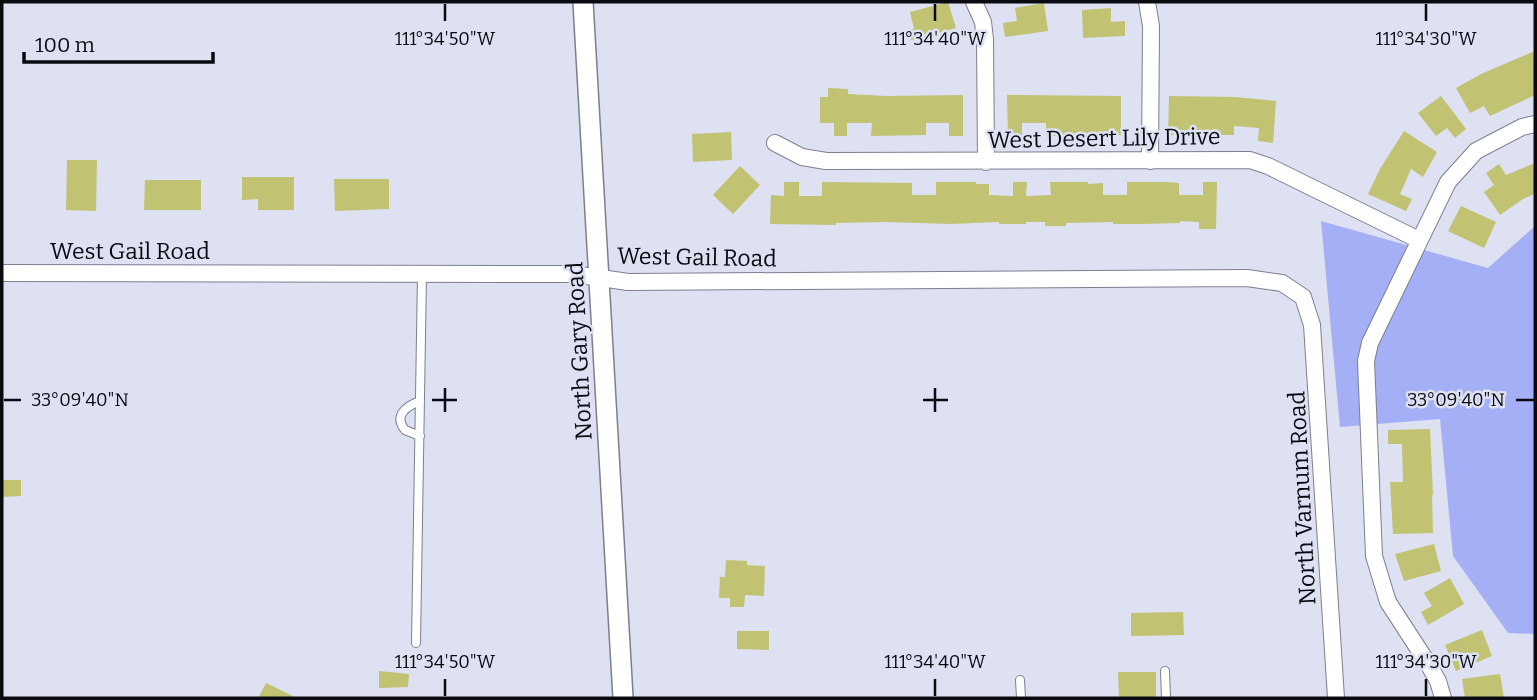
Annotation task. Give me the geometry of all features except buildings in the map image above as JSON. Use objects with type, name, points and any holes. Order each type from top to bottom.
[{"type":"street","name":"North Gary Road","points":[[583,2],[623,698]]},
{"type":"street","points":[[974,2],[983,22],[985,39],[986,162]]},
{"type":"street","points":[[1147,2],[1151,26],[1150,161]]},
{"type":"street","points":[[1443,698],[1433,671],[1399,621],[1380,581],[1374,556],[1365,380],[1370,343],[1448,182],[1476,151],[1513,131],[1535,124]]},
{"type":"street","name":"West Desert Lily Drive","points":[[775,143],[802,157],[826,161],[1250,160],[1268,166],[1419,240]]},
{"type":"street","name":"West Gail Road","points":[[2,273],[573,274],[628,282],[1247,278],[1282,283],[1303,297]]},
{"type":"street","name":"North Varnum Road","points":[[1303,297],[1312,325],[1316,356],[1336,698]]},
{"type":"lane","points":[[416,643],[422,274]]},
{"type":"lane","points":[[419,436],[405,430],[400,420],[401,413],[407,406],[420,401]]},
{"type":"lane","points":[[1165,671],[1166,698]]},
{"type":"lane","points":[[1020,680],[1021,698]]},
{"type":"shaded area","points":[[1321,221],[1488,268],[1535,226],[1535,634],[1508,633],[1453,556],[1440,419],[1340,427]]}]
